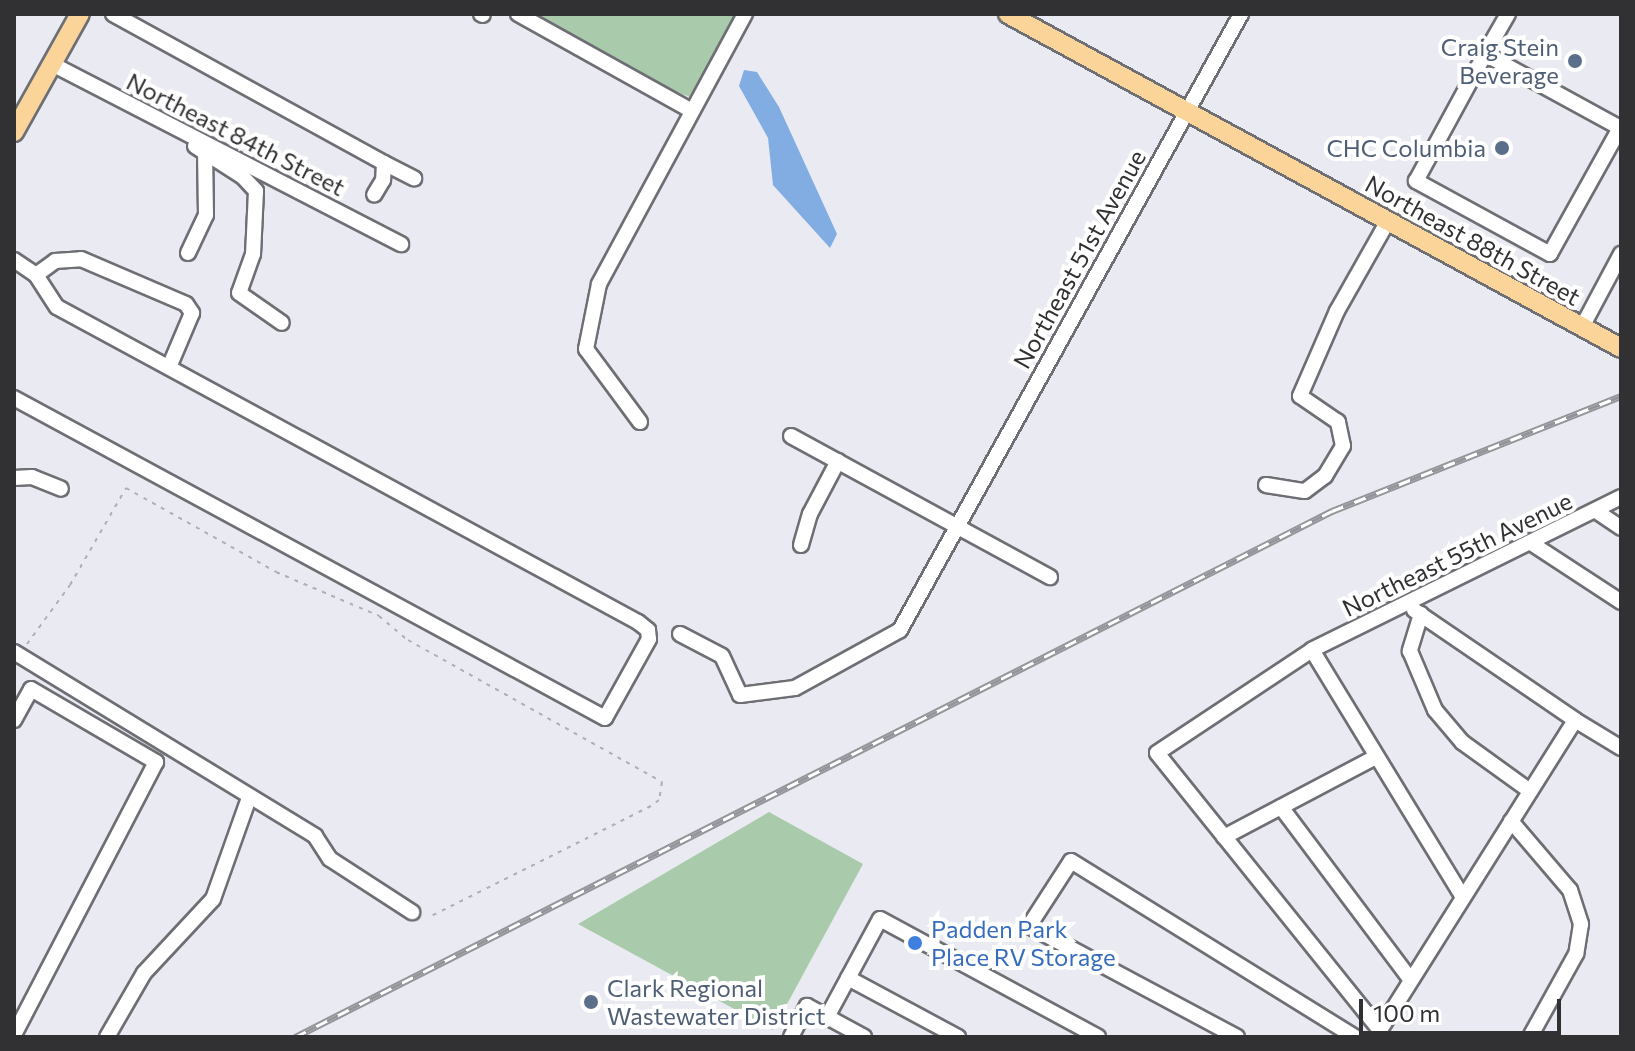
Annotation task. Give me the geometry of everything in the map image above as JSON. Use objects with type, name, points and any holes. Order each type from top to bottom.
[{"type":"main road","points":[[14,132],[80,14]]},
{"type":"main road","name":"Northeast 88th Street","points":[[1008,14],[1621,348]]},
{"type":"street","points":[[113,14],[414,178]]},
{"type":"street","points":[[518,14],[692,111]]},
{"type":"street","points":[[640,422],[586,349],[599,284],[745,14]]},
{"type":"street","name":"Northeast 51st Avenue","points":[[680,634],[722,656],[740,695],[795,688],[893,637],[958,527],[1241,14]]},
{"type":"street","points":[[1485,54],[1621,127],[1550,254],[1416,181],[1485,54],[1508,14]]},
{"type":"street","name":"Northeast 84th Street","points":[[52,64],[401,244]]},
{"type":"street","points":[[174,127],[205,153],[243,177],[256,191],[259,215],[253,254],[239,293],[282,323]]},
{"type":"street","points":[[188,253],[206,215],[205,153]]},
{"type":"street","points":[[374,195],[383,180],[384,163]]},
{"type":"street","points":[[1266,485],[1305,491],[1325,476],[1343,446],[1338,422],[1300,396],[1337,311],[1388,221]]},
{"type":"street","points":[[1582,327],[1621,254]]},
{"type":"street","points":[[36,275],[55,261],[81,259],[186,304],[192,313],[170,365]]},
{"type":"street","points":[[14,260],[36,275],[57,307],[170,365],[648,630],[649,639],[605,718],[14,398]]},
{"type":"street","points":[[791,436],[1050,577]]},
{"type":"street","points":[[801,545],[810,514],[838,461]]},
{"type":"street","points":[[14,478],[32,477],[61,489]]},
{"type":"street","name":"Northeast 55th Avenue","points":[[1224,837],[1157,753],[1312,650],[1621,497]]},
{"type":"street","points":[[1596,511],[1621,528]]},
{"type":"street","points":[[1531,543],[1621,602]]},
{"type":"street","points":[[1406,604],[1621,748]]},
{"type":"street","points":[[1421,614],[1410,651],[1435,710],[1462,742],[1530,791]]},
{"type":"street","points":[[1312,650],[1463,897]]},
{"type":"street","points":[[17,654],[164,747],[315,836],[330,859],[412,912]]},
{"type":"street","points":[[14,720],[31,689],[156,762]]},
{"type":"street","points":[[1376,757],[1224,837],[1378,1033],[1575,720]]},
{"type":"street","points":[[14,1035],[164,747]]},
{"type":"street","points":[[107,1037],[144,973],[213,899],[249,798]]},
{"type":"street","points":[[1281,807],[1411,980]]},
{"type":"street","points":[[1511,821],[1570,890],[1581,924],[1576,954],[1530,1037]]},
{"type":"street","points":[[1237,1037],[1029,926],[1071,861],[1355,1037]]},
{"type":"street","points":[[827,1017],[880,919],[1098,1037]]},
{"type":"street","points":[[848,978],[958,1037]]},
{"type":"street","points":[[791,1037],[807,1006],[864,1037]]},
{"type":"path","points":[[17,654],[70,585],[126,488],[276,572],[379,616],[417,645],[662,782],[659,800],[651,806],[488,892],[433,919],[412,912]]},
{"type":"green space","points":[[529,14],[736,14],[693,98],[627,74],[590,44]]},
{"type":"green space","points":[[769,812],[863,864],[773,1030],[578,924]]},
{"type":"water","points":[[744,70],[757,72],[779,107],[837,234],[830,248],[773,185],[768,138],[739,86]]},
{"type":"railway","points":[[295,1037],[1332,511],[1621,396]]},
{"type":"place","name":"Craig Stein Beverage","points":[[1575,61]]},
{"type":"place","name":"CHC Columbia","points":[[1502,148]]},
{"type":"place","name":"Padden Park Place RV Storage","points":[[915,943]]},
{"type":"place","name":"Clark Regional Wastewater District","points":[[591,1002]]}]
